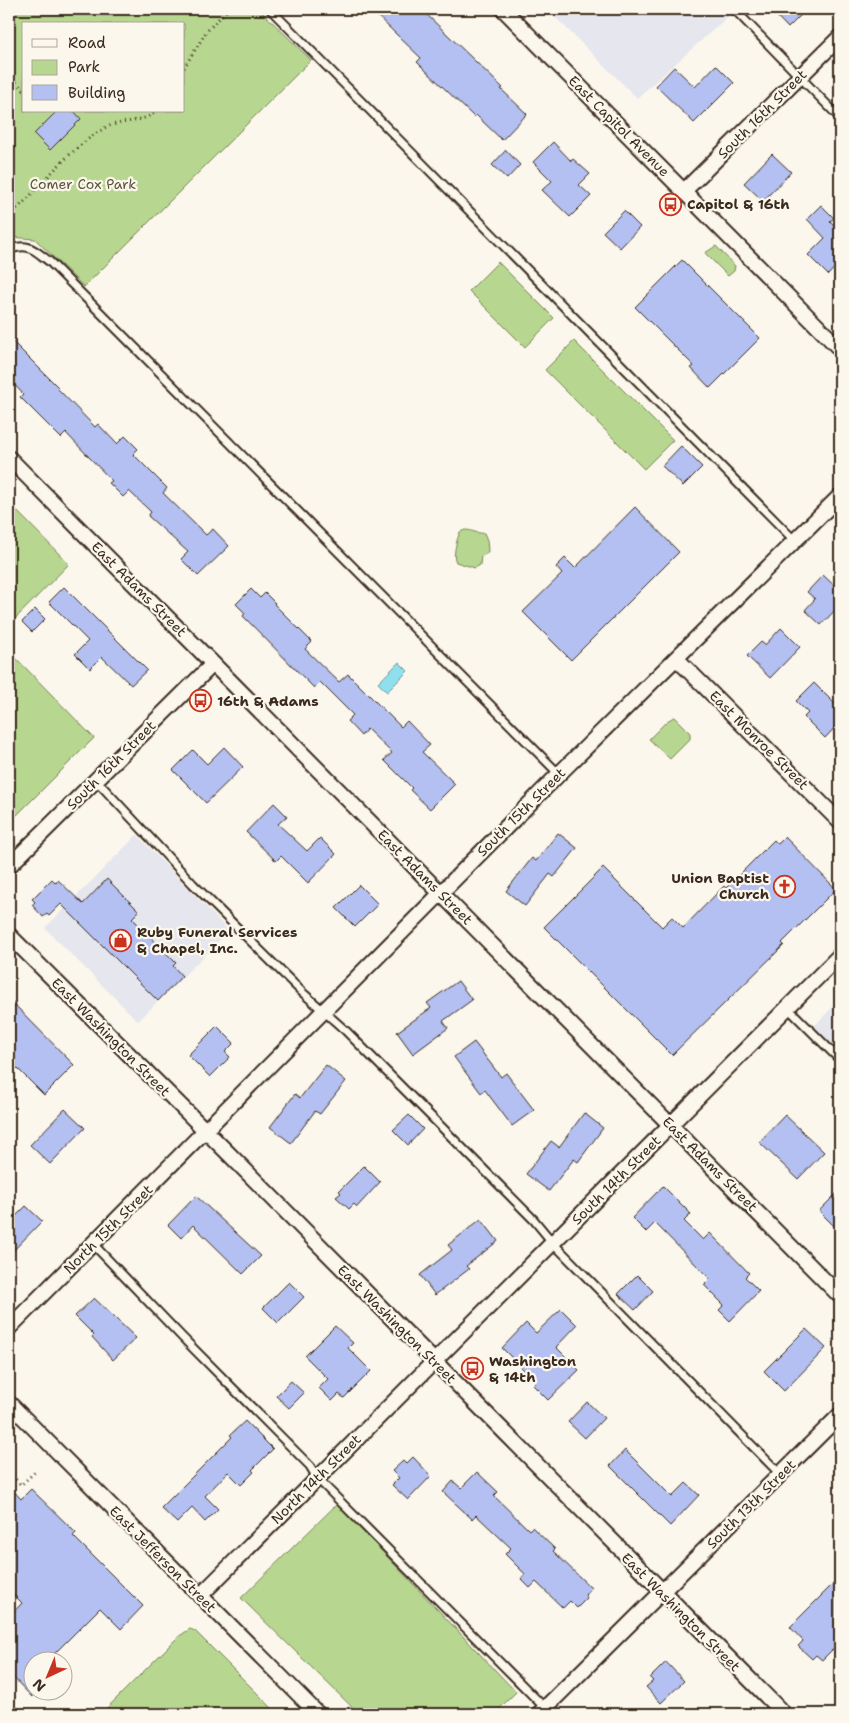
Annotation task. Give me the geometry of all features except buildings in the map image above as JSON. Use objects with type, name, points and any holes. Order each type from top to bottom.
[{"type":"street","name":"East Capitol Avenue","points":[[503,9],[840,349]]},
{"type":"street","name":"South 16th Street","points":[[684,191],[840,36]]},
{"type":"street","name":"East Adams Street","points":[[9,458],[840,1296]]},
{"type":"street","name":"South 15th Street","points":[[205,1130],[559,774],[840,496]]},
{"type":"street","name":"East Monroe Street","points":[[677,659],[840,822]]},
{"type":"street","name":"South 16th Street","points":[[9,866],[214,664]]},
{"type":"street","name":"East Washington Street","points":[[9,935],[784,1714]]},
{"type":"street","name":"South 14th Street","points":[[434,1362],[840,955]]},
{"type":"street","name":"North 15th Street","points":[[9,1327],[205,1130]]},
{"type":"street","name":"North 14th Street","points":[[200,1596],[434,1362]]},
{"type":"street","name":"East Jefferson Street","points":[[9,1403],[318,1714]]},
{"type":"street","name":"South 13th Street","points":[[542,1711],[840,1415]]},
{"type":"lane","points":[[270,9],[795,542]]},
{"type":"lane","points":[[734,9],[840,118]]},
{"type":"lane","points":[[9,250],[20,246],[32,249],[50,262],[559,774]]},
{"type":"lane","points":[[96,780],[193,884],[324,1012],[346,1031],[534,1220],[553,1243],[780,1474]]},
{"type":"lane","points":[[788,1008],[840,1060]]},
{"type":"lane","points":[[93,1244],[310,1466],[317,1478],[542,1711]]},
{"type":"path","points":[[185,66],[206,32],[228,9]]},
{"type":"path","points":[[9,75],[22,88]]},
{"type":"path","points":[[9,215],[82,143],[105,128],[132,122],[156,112]]},
{"type":"path","points":[[9,1472],[21,1485],[37,1470]]},
{"type":"shaded area","points":[[547,9],[730,9],[733,12],[637,98]]},
{"type":"shaded area","points":[[137,835],[229,931],[138,1021],[45,928]]},
{"type":"shaded area","points":[[840,1000],[840,1052],[814,1026]]},
{"type":"green space","name":"Comer Cox Park","points":[[9,9],[259,9],[311,60],[84,287],[35,239],[9,237]]},
{"type":"green space","points":[[716,246],[735,266],[734,271],[728,276],[705,253]]},
{"type":"green space","points":[[498,262],[554,318],[525,347],[469,291]]},
{"type":"green space","points":[[574,341],[673,440],[644,469],[545,370]]},
{"type":"green space","points":[[9,503],[69,564],[9,625]]},
{"type":"green space","points":[[465,530],[484,533],[487,540],[488,551],[481,556],[480,565],[475,568],[456,562],[455,559],[455,547],[460,532]]},
{"type":"green space","points":[[9,651],[94,738],[9,823]]},
{"type":"green space","points":[[674,717],[690,733],[690,739],[670,759],[649,739],[667,721]]},
{"type":"green space","points":[[337,1504],[516,1692],[494,1714],[359,1714],[241,1598]]},
{"type":"green space","points":[[190,1629],[195,1631],[278,1714],[101,1714],[178,1637]]},
{"type":"water","points":[[399,662],[408,671],[387,692],[378,683]]},
{"type":"place","name":"Capitol & 16th","points":[[671,204]]},
{"type":"place","name":"16th & Adams","points":[[201,701]]},
{"type":"place","name":"Union Baptist Church","points":[[785,886]]},
{"type":"place","name":"Ruby Funeral Services & Chapel, Inc.","points":[[121,940]]},
{"type":"place","name":"Washington & 14th","points":[[473,1369]]}]
